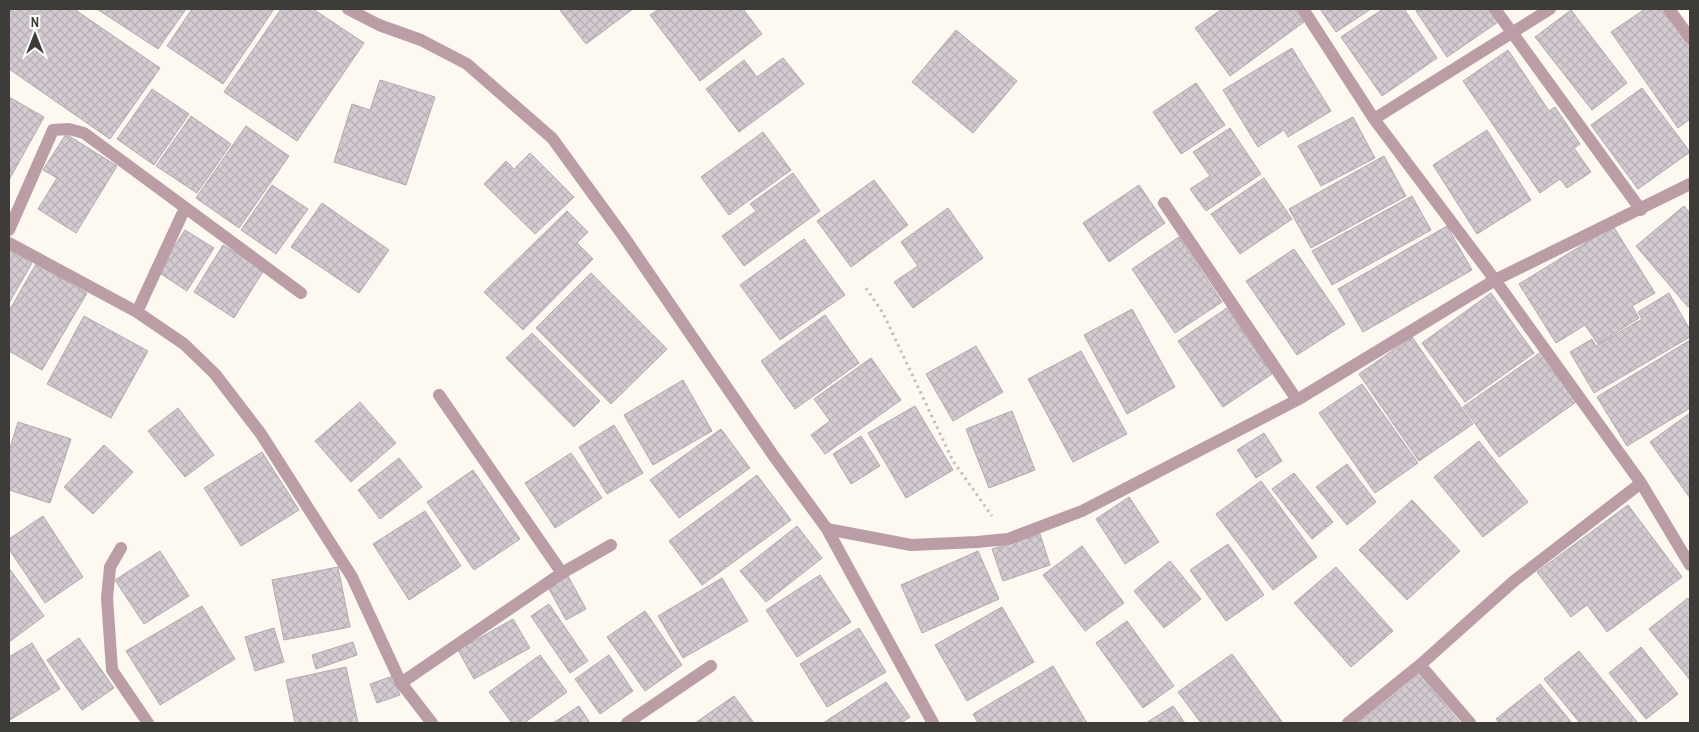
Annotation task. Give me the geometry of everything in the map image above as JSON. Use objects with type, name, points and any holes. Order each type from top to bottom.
[{"type":"street","points":[[348,9],[379,25],[422,40],[467,64],[552,138],[624,237],[773,455],[828,529],[933,723]]},
{"type":"street","points":[[1303,9],[1374,119],[1495,280],[1641,483],[1690,565]]},
{"type":"street","points":[[1495,9],[1641,210]]},
{"type":"street","points":[[1374,119],[1550,9]]},
{"type":"street","points":[[1669,9],[1690,38]]},
{"type":"street","points":[[9,230],[53,130],[61,128],[84,133],[301,294]]},
{"type":"street","points":[[828,529],[911,545],[1008,539],[1082,512],[1297,400],[1495,280],[1641,210],[1690,184]]},
{"type":"street","points":[[1164,203],[1297,400]]},
{"type":"street","points":[[138,312],[184,208]]},
{"type":"street","points":[[9,244],[138,312],[184,344],[215,374],[261,434],[352,577],[401,683],[432,723]]},
{"type":"street","points":[[440,395],[562,573]]},
{"type":"street","points":[[1348,723],[1420,665],[1514,581],[1641,483]]},
{"type":"street","points":[[401,683],[562,573],[611,545]]},
{"type":"street","points":[[121,548],[110,567],[107,598],[112,670],[148,723]]},
{"type":"street","points":[[1420,665],[1470,723]]},
{"type":"street","points":[[627,723],[711,666]]},
{"type":"path","points":[[866,288],[883,313],[954,461],[1008,539]]},
{"type":"building","points":[[9,9],[74,9],[160,68],[110,139],[9,69]]},
{"type":"building","points":[[97,9],[186,9],[158,49]]},
{"type":"building","points":[[192,9],[274,9],[223,84],[167,46]]},
{"type":"building","points":[[281,9],[313,9],[364,43],[297,141],[224,92]]},
{"type":"building","points":[[559,9],[633,9],[586,44]]},
{"type":"building","points":[[659,9],[743,9],[762,34],[700,81],[650,15]]},
{"type":"building","points":[[1222,9],[1295,9],[1304,22],[1230,76],[1195,28]]},
{"type":"building","points":[[1320,9],[1371,9],[1336,32]]},
{"type":"building","points":[[1383,9],[1404,9],[1437,58],[1382,96],[1341,37]]},
{"type":"building","points":[[1420,9],[1489,9],[1498,22],[1447,57],[1416,11]]},
{"type":"building","points":[[1645,9],[1665,9],[1690,45],[1690,119],[1678,128],[1611,32]]},
{"type":"building","points":[[1571,10],[1627,83],[1592,110],[1535,37]]},
{"type":"building","points":[[956,30],[1017,81],[973,133],[912,82]]},
{"type":"building","points":[[1292,48],[1331,111],[1288,137],[1284,130],[1258,147],[1223,90]]},
{"type":"building","points":[[1508,50],[1549,111],[1555,107],[1580,144],[1574,148],[1591,172],[1567,188],[1560,179],[1540,193],[1463,81]]},
{"type":"building","points":[[783,58],[804,84],[739,132],[706,89],[744,60],[757,77]]},
{"type":"building","points":[[380,80],[435,97],[406,185],[334,162],[352,104],[370,110]]},
{"type":"building","points":[[1196,83],[1225,125],[1181,154],[1153,112]]},
{"type":"building","points":[[1642,88],[1690,152],[1638,189],[1591,125]]},
{"type":"building","points":[[152,89],[189,114],[154,165],[117,139]]},
{"type":"building","points":[[9,97],[44,117],[9,180]]},
{"type":"building","points":[[191,116],[231,144],[197,193],[156,166]]},
{"type":"building","points":[[1353,117],[1375,158],[1321,186],[1298,146]]},
{"type":"building","points":[[246,126],[289,156],[239,228],[196,198]]},
{"type":"building","points":[[1230,128],[1261,174],[1206,211],[1190,189],[1210,176],[1193,152]]},
{"type":"building","points":[[1487,130],[1531,200],[1477,234],[1433,165]]},
{"type":"building","points":[[763,132],[791,170],[729,215],[701,177]]},
{"type":"building","points":[[66,134],[117,166],[76,233],[38,209],[57,178],[43,170]]},
{"type":"building","points":[[530,153],[574,197],[535,234],[484,184],[506,161],[514,169]]},
{"type":"building","points":[[1384,156],[1406,196],[1311,248],[1289,209]]},
{"type":"building","points":[[793,173],[820,211],[744,266],[722,236],[756,211],[750,204]]},
{"type":"building","points":[[1264,178],[1292,219],[1240,254],[1211,214]]},
{"type":"building","points":[[874,180],[908,225],[851,267],[817,221]]},
{"type":"building","points":[[272,185],[308,209],[276,254],[241,230]]},
{"type":"building","points":[[1139,185],[1165,223],[1109,262],[1083,223]]},
{"type":"building","points":[[1412,196],[1431,230],[1332,285],[1312,251]]},
{"type":"building","points":[[322,203],[389,250],[359,293],[291,247]]},
{"type":"building","points":[[1684,206],[1690,213],[1690,305],[1688,307],[1636,246]]},
{"type":"building","points":[[948,208],[983,258],[913,308],[894,282],[918,266],[901,242]]},
{"type":"building","points":[[567,211],[588,232],[577,243],[593,259],[523,330],[484,292]]},
{"type":"building","points":[[1447,226],[1472,270],[1363,332],[1338,289]]},
{"type":"building","points":[[1613,226],[1655,293],[1632,306],[1639,318],[1598,344],[1585,325],[1556,343],[1519,284]]},
{"type":"building","points":[[185,230],[214,248],[187,291],[158,272]]},
{"type":"building","points":[[1179,237],[1222,302],[1175,333],[1132,269]]},
{"type":"building","points":[[804,239],[845,295],[780,340],[740,285]]},
{"type":"building","points":[[223,245],[264,270],[234,318],[194,292]]},
{"type":"building","points":[[1294,249],[1345,324],[1297,355],[1246,281]]},
{"type":"building","points":[[9,250],[32,263],[9,303]]},
{"type":"building","points":[[36,264],[87,293],[42,370],[9,351],[9,311]]},
{"type":"building","points":[[591,273],[667,349],[611,404],[536,328]]},
{"type":"building","points":[[1491,293],[1534,353],[1465,402],[1422,343]]},
{"type":"building","points":[[1669,293],[1690,330],[1690,337],[1594,393],[1570,352],[1592,339],[1596,346],[1642,319],[1638,312]]},
{"type":"building","points":[[1227,308],[1272,374],[1223,407],[1178,341]]},
{"type":"building","points":[[1132,309],[1175,387],[1127,414],[1084,335]]},
{"type":"building","points":[[825,315],[859,363],[795,409],[761,361]]},
{"type":"building","points":[[84,316],[148,351],[111,418],[47,384]]},
{"type":"building","points":[[532,333],[600,401],[574,427],[506,358]]},
{"type":"building","points":[[1412,337],[1473,424],[1419,461],[1359,374]]},
{"type":"building","points":[[1690,340],[1690,408],[1627,446],[1597,397]]},
{"type":"building","points":[[976,346],[1003,392],[953,421],[926,374]]},
{"type":"building","points":[[1081,351],[1127,434],[1073,462],[1028,379]]},
{"type":"building","points":[[1541,352],[1576,402],[1499,457],[1463,407]]},
{"type":"building","points":[[871,358],[901,400],[825,454],[811,435],[830,421],[814,399]]},
{"type":"building","points":[[683,380],[712,431],[653,465],[624,415]]},
{"type":"building","points":[[1362,384],[1418,463],[1375,493],[1319,413]]},
{"type":"building","points":[[360,402],[396,443],[351,482],[315,441]]},
{"type":"building","points":[[915,406],[953,470],[906,498],[868,433]]},
{"type":"building","points":[[178,408],[214,455],[185,477],[148,431]]},
{"type":"building","points":[[1012,411],[1035,470],[989,488],[966,429]]},
{"type":"building","points":[[1690,413],[1690,498],[1650,442]]},
{"type":"building","points":[[18,422],[71,439],[50,503],[9,490],[9,451]]},
{"type":"building","points":[[614,425],[643,473],[607,494],[579,447]]},
{"type":"building","points":[[721,429],[750,468],[679,518],[650,480]]},
{"type":"building","points":[[1264,433],[1282,461],[1256,478],[1237,450]]},
{"type":"building","points":[[861,436],[880,466],[851,484],[833,454]]},
{"type":"building","points":[[1479,441],[1528,502],[1483,537],[1434,477]]},
{"type":"building","points":[[104,445],[133,472],[93,514],[64,487]]},
{"type":"building","points":[[262,452],[299,510],[241,546],[204,488]]},
{"type":"building","points":[[571,453],[602,498],[555,528],[525,483]]},
{"type":"building","points":[[399,458],[422,487],[380,519],[358,490]]},
{"type":"building","points":[[1347,464],[1376,502],[1347,525],[1316,487]]},
{"type":"building","points":[[473,470],[520,539],[474,570],[427,502]]},
{"type":"building","points":[[1294,473],[1333,522],[1312,539],[1272,489]]},
{"type":"building","points":[[757,475],[791,520],[702,585],[669,541]]},
{"type":"building","points":[[1261,481],[1317,557],[1273,590],[1216,514]]},
{"type":"building","points":[[1129,497],[1159,542],[1125,564],[1096,519]]},
{"type":"building","points":[[1412,500],[1460,551],[1407,600],[1359,550]]},
{"type":"building","points":[[1628,505],[1682,577],[1607,632],[1587,605],[1571,617],[1537,572]]},
{"type":"building","points":[[425,511],[461,566],[409,600],[373,544]]},
{"type":"building","points":[[43,516],[83,577],[45,603],[9,549],[9,539]]},
{"type":"building","points":[[797,526],[822,558],[766,602],[740,571]]},
{"type":"building","points":[[1040,534],[1050,565],[1003,581],[992,549]]},
{"type":"building","points":[[1228,544],[1264,595],[1226,621],[1190,570]]},
{"type":"building","points":[[1082,546],[1124,603],[1085,631],[1043,575]]},
{"type":"building","points":[[160,551],[189,596],[144,624],[115,580]]},
{"type":"building","points":[[978,551],[999,599],[922,633],[901,585]]},
{"type":"building","points":[[1170,561],[1201,599],[1164,628],[1134,591]]},
{"type":"building","points":[[338,567],[350,627],[284,640],[272,580]]},
{"type":"building","points":[[1336,567],[1393,631],[1351,667],[1294,603]]},
{"type":"building","points":[[9,568],[44,616],[9,642]]},
{"type":"building","points":[[820,575],[851,622],[797,657],[766,610]]},
{"type":"building","points":[[568,576],[586,609],[566,620],[548,587]]},
{"type":"building","points":[[722,578],[748,621],[683,658],[658,616]]},
{"type":"building","points":[[1688,598],[1690,601],[1690,680],[1649,629]]},
{"type":"building","points":[[549,604],[588,661],[570,673],[531,616]]},
{"type":"building","points":[[202,606],[235,659],[160,705],[126,651]]},
{"type":"building","points":[[1002,607],[1034,662],[967,701],[935,645]]},
{"type":"building","points":[[645,611],[682,665],[645,691],[607,637]]},
{"type":"building","points":[[513,619],[530,648],[474,679],[458,650]]},
{"type":"building","points":[[1127,621],[1174,686],[1143,708],[1096,643]]},
{"type":"building","points":[[274,628],[284,662],[255,671],[245,637]]},
{"type":"building","points":[[859,628],[886,672],[827,707],[800,664]]},
{"type":"building","points":[[79,638],[114,688],[82,710],[47,660]]},
{"type":"building","points":[[353,642],[357,655],[316,669],[312,655]]},
{"type":"building","points":[[32,643],[60,689],[10,720],[9,657]]},
{"type":"building","points":[[1641,647],[1678,694],[1646,719],[1609,673]]},
{"type":"building","points":[[1579,651],[1638,723],[1580,723],[1544,679]]},
{"type":"building","points":[[1232,654],[1283,723],[1201,723],[1178,692]]},
{"type":"building","points":[[540,655],[567,692],[524,723],[512,723],[489,692]]},
{"type":"building","points":[[609,655],[633,691],[600,714],[575,679]]},
{"type":"building","points":[[1053,666],[1087,723],[978,723],[973,714]]},
{"type":"building","points":[[346,667],[358,723],[295,723],[286,680]]},
{"type":"building","points":[[1420,674],[1460,723],[1359,723]]},
{"type":"building","points":[[393,676],[400,695],[377,703],[370,684]]},
{"type":"building","points":[[886,682],[910,717],[901,723],[823,723]]},
{"type":"building","points":[[1540,684],[1572,723],[1499,723],[1496,719]]},
{"type":"building","points":[[734,696],[754,723],[695,723]]},
{"type":"building","points":[[579,706],[590,723],[553,723]]},
{"type":"building","points":[[1173,706],[1185,723],[1146,723]]}]
